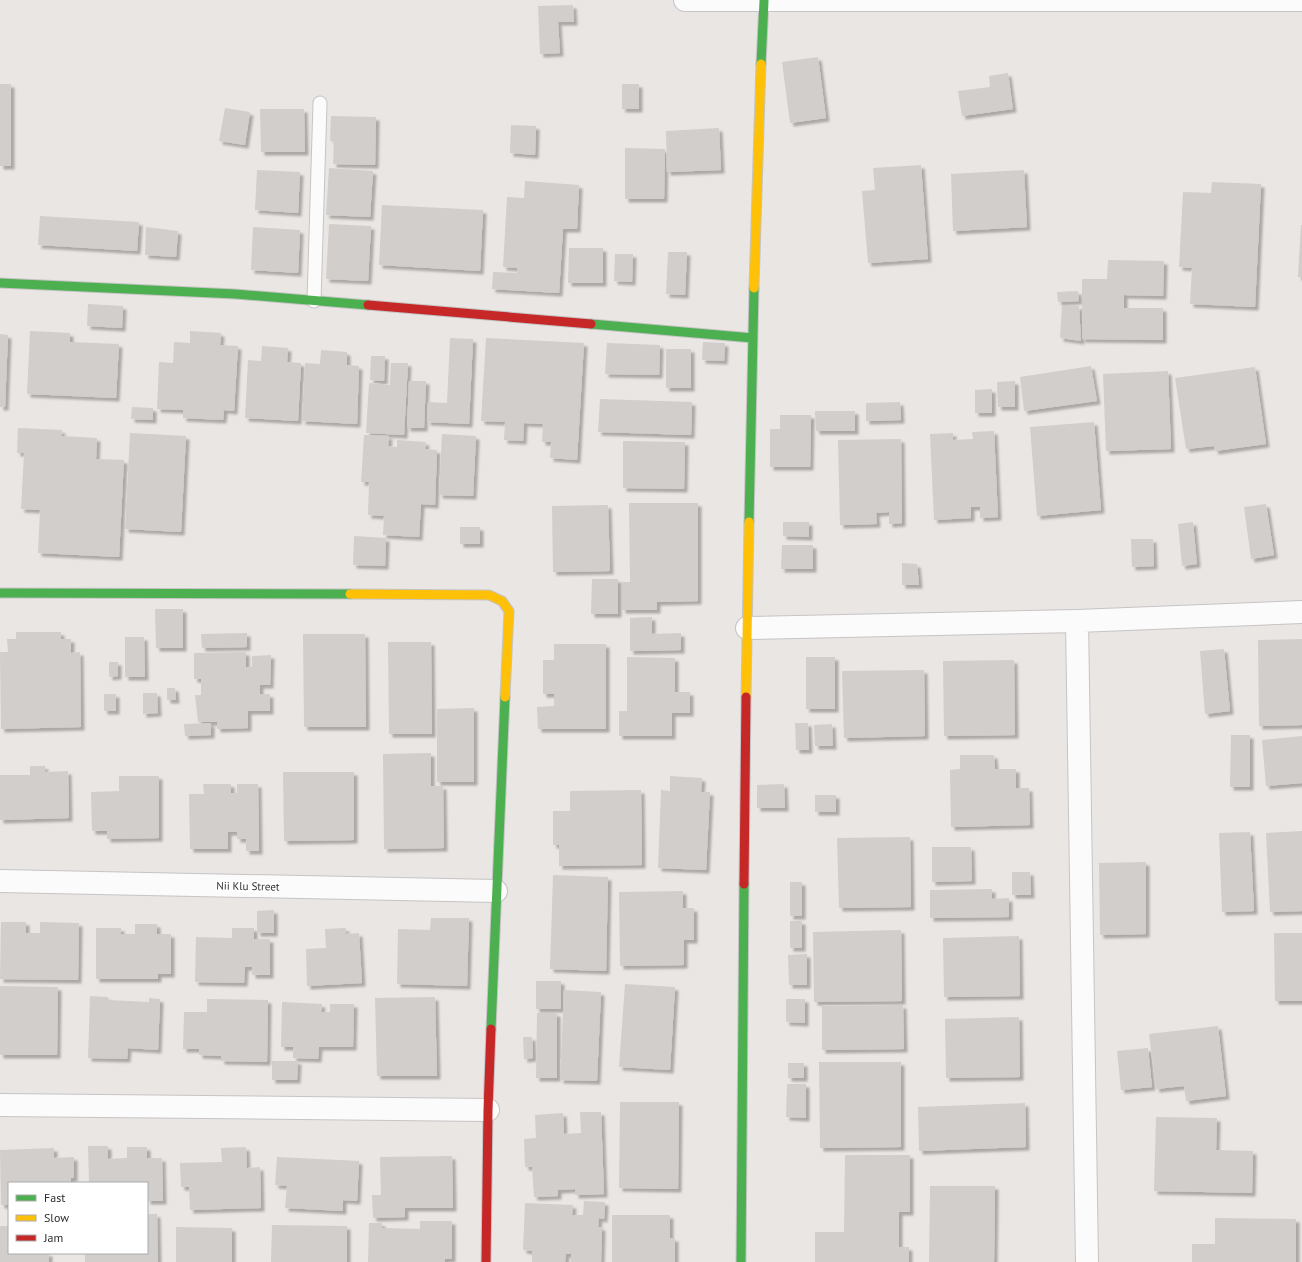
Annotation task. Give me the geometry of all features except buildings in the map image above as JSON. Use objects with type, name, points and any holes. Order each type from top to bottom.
[{"type":"street","points":[[685,0],[1302,0]]},
{"type":"street","points":[[742,1262],[747,628],[758,143],[764,1]]},
{"type":"street","points":[[0,283],[227,294],[753,338]]},
{"type":"street","points":[[0,593],[489,595],[502,601],[509,610],[488,1110],[486,1262]]},
{"type":"street","points":[[747,628],[1077,621],[1302,612]]},
{"type":"street","points":[[1077,621],[1087,1262]]},
{"type":"street","name":"Nii Klu Street","points":[[0,880],[496,891]]},
{"type":"street","points":[[0,1105],[488,1110]]},
{"type":"lane","points":[[314,301],[320,103]]},
{"type":"traffic: fast","points":[[761,64],[764,1]]},
{"type":"traffic: fast","points":[[0,283],[235,294],[368,305]]},
{"type":"traffic: fast","points":[[749,522],[754,288]]},
{"type":"traffic: fast","points":[[591,324],[753,338]]},
{"type":"traffic: fast","points":[[0,593],[350,594]]},
{"type":"traffic: fast","points":[[491,1029],[505,697]]},
{"type":"traffic: fast","points":[[741,1262],[744,884]]},
{"type":"traffic: slow","points":[[754,288],[761,64]]},
{"type":"traffic: slow","points":[[746,697],[749,522]]},
{"type":"traffic: slow","points":[[350,594],[489,595],[502,601],[509,611],[505,697]]},
{"type":"traffic: jam","points":[[368,305],[591,324]]},
{"type":"traffic: jam","points":[[744,884],[746,697]]},
{"type":"traffic: jam","points":[[486,1262],[488,1110],[491,1029]]}]
